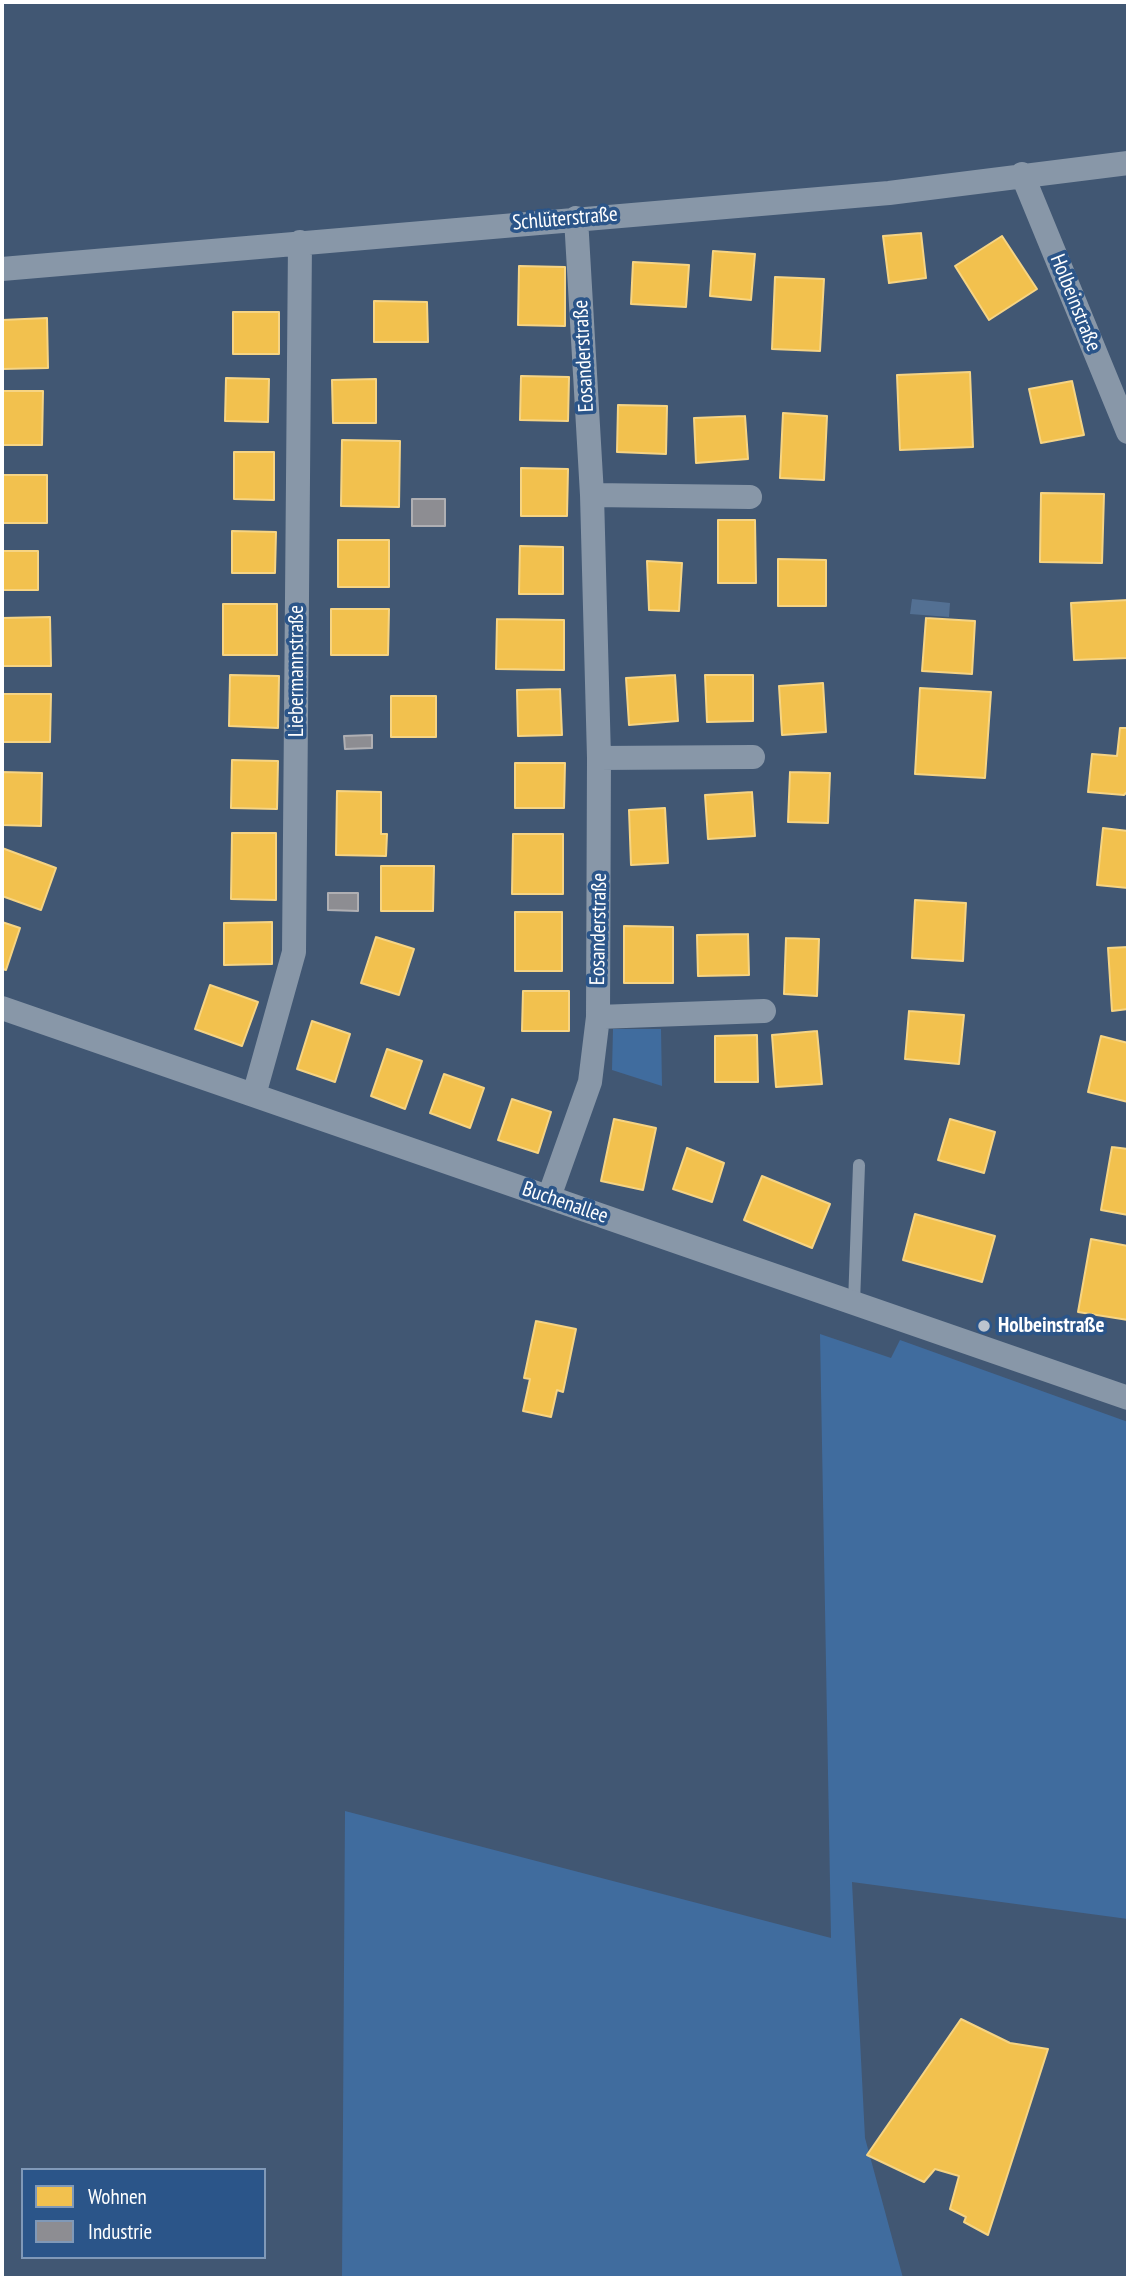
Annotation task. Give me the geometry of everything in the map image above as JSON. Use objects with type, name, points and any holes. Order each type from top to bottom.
[{"type":"street","name":"Schlüterstraße","points":[[2,269],[889,193],[1022,174],[1128,163]]},
{"type":"street","name":"Holbeinstraße","points":[[1022,174],[1128,432]]},
{"type":"street","name":"Eosanderstraße","points":[[549,1197],[590,1082],[598,1017],[599,758],[592,495],[576,218]]},
{"type":"street","name":"Liebermannstraße","points":[[254,1095],[295,952],[300,242]]},
{"type":"street","points":[[592,495],[750,497]]},
{"type":"street","points":[[599,758],[753,758]]},
{"type":"street","name":"Buchenallee","points":[[2,1008],[1128,1398]]},
{"type":"street","name":"Eosanderstraße","points":[[598,1017],[764,1011]]},
{"type":"lane","points":[[854,1303],[859,1165]]},
{"type":"shaded area","points":[[912,599],[950,603],[949,617],[910,614]]},
{"type":"shaded area","points":[[613,1029],[661,1029],[662,1086],[612,1070]]},
{"type":"shaded area","points":[[820,1334],[891,1358],[900,1340],[1128,1422],[1128,1919],[852,1882],[865,2138],[903,2278],[342,2278],[345,1811],[831,1938]]},
{"type":"building: Wohnen","points":[[921,233],[926,278],[889,283],[883,236]]},
{"type":"building: Wohnen","points":[[1002,236],[1037,289],[989,320],[955,266]]},
{"type":"building: Wohnen","points":[[713,251],[755,254],[751,300],[710,296]]},
{"type":"building: Wohnen","points":[[633,262],[689,265],[686,307],[631,304]]},
{"type":"building: Wohnen","points":[[519,266],[565,267],[565,326],[518,325]]},
{"type":"building: Wohnen","points":[[775,277],[824,279],[820,351],[772,349]]},
{"type":"building: Wohnen","points":[[374,301],[427,302],[428,342],[374,342]]},
{"type":"building: Wohnen","points":[[233,312],[279,312],[279,354],[233,354]]},
{"type":"building: Wohnen","points":[[47,318],[48,368],[2,369],[2,320]]},
{"type":"building: Wohnen","points":[[970,372],[973,447],[900,450],[897,375]]},
{"type":"building: Wohnen","points":[[521,376],[569,377],[568,421],[520,420]]},
{"type":"building: Wohnen","points":[[226,378],[269,379],[268,422],[225,421]]},
{"type":"building: Wohnen","points":[[376,379],[376,423],[333,423],[332,380]]},
{"type":"building: Wohnen","points":[[1072,381],[1084,435],[1041,443],[1029,389]]},
{"type":"building: Wohnen","points":[[2,391],[43,391],[42,445],[2,445]]},
{"type":"building: Wohnen","points":[[618,405],[667,406],[666,454],[617,452]]},
{"type":"building: Wohnen","points":[[783,413],[827,416],[824,480],[780,478]]},
{"type":"building: Wohnen","points":[[745,416],[748,459],[696,463],[694,418]]},
{"type":"building: Wohnen","points":[[342,440],[400,441],[399,507],[341,506]]},
{"type":"building: Wohnen","points":[[234,452],[274,452],[274,500],[234,499]]},
{"type":"building: Wohnen","points":[[521,468],[568,469],[567,516],[521,516]]},
{"type":"building: Wohnen","points":[[2,475],[47,475],[47,523],[2,523]]},
{"type":"building: Wohnen","points":[[1041,493],[1104,494],[1102,563],[1040,562]]},
{"type":"building: Wohnen","points":[[718,520],[755,520],[756,583],[718,583]]},
{"type":"building: Wohnen","points":[[232,531],[276,532],[275,573],[232,573]]},
{"type":"building: Wohnen","points":[[338,540],[389,540],[389,587],[338,587]]},
{"type":"building: Wohnen","points":[[520,546],[563,547],[563,594],[519,594]]},
{"type":"building: Wohnen","points":[[2,551],[38,551],[38,590],[2,590]]},
{"type":"building: Wohnen","points":[[778,559],[826,560],[826,606],[778,606]]},
{"type":"building: Wohnen","points":[[647,561],[682,563],[679,611],[649,610]]},
{"type":"building: Wohnen","points":[[1128,600],[1128,658],[1074,660],[1071,603]]},
{"type":"building: Wohnen","points":[[223,604],[277,604],[277,655],[223,655]]},
{"type":"building: Wohnen","points":[[331,609],[389,609],[388,655],[331,655]]},
{"type":"building: Wohnen","points":[[50,617],[51,666],[2,666],[2,618]]},
{"type":"building: Wohnen","points":[[926,618],[975,621],[972,674],[922,671]]},
{"type":"building: Wohnen","points":[[497,619],[564,620],[564,670],[496,669]]},
{"type":"building: Wohnen","points":[[230,675],[279,676],[278,728],[229,726]]},
{"type":"building: Wohnen","points":[[675,675],[678,721],[629,725],[626,678]]},
{"type":"building: Wohnen","points":[[705,675],[753,675],[753,721],[707,722]]},
{"type":"building: Wohnen","points":[[823,683],[826,732],[782,735],[779,686]]},
{"type":"building: Wohnen","points":[[920,688],[991,692],[985,778],[915,774]]},
{"type":"building: Wohnen","points":[[560,689],[562,735],[518,736],[517,690]]},
{"type":"building: Wohnen","points":[[2,694],[51,694],[50,742],[2,742]]},
{"type":"building: Wohnen","points":[[391,696],[436,696],[436,737],[391,737]]},
{"type":"building: Wohnen","points":[[1120,728],[1128,728],[1128,791],[1124,795],[1088,792],[1092,754],[1117,756]]},
{"type":"building: Wohnen","points":[[232,760],[278,761],[277,809],[231,808]]},
{"type":"building: Wohnen","points":[[515,763],[565,763],[564,808],[515,808]]},
{"type":"building: Wohnen","points":[[2,772],[42,773],[41,826],[2,825]]},
{"type":"building: Wohnen","points":[[790,772],[830,773],[828,823],[788,822]]},
{"type":"building: Wohnen","points":[[337,791],[381,792],[381,834],[387,834],[386,856],[336,855]]},
{"type":"building: Wohnen","points":[[752,792],[755,836],[708,839],[705,795]]},
{"type":"building: Wohnen","points":[[665,808],[668,863],[631,865],[629,810]]},
{"type":"building: Wohnen","points":[[1103,828],[1128,831],[1128,888],[1097,885]]},
{"type":"building: Wohnen","points":[[232,833],[276,833],[276,900],[231,899]]},
{"type":"building: Wohnen","points":[[513,834],[563,834],[563,894],[512,894]]},
{"type":"building: Wohnen","points":[[2,848],[56,868],[41,910],[2,896]]},
{"type":"building: Wohnen","points":[[381,866],[434,866],[433,911],[381,911]]},
{"type":"building: Wohnen","points":[[915,900],[966,903],[963,961],[912,958]]},
{"type":"building: Wohnen","points":[[515,912],[562,912],[562,971],[515,971]]},
{"type":"building: Wohnen","points":[[2,922],[20,928],[6,970],[2,969]]},
{"type":"building: Wohnen","points":[[272,922],[272,964],[224,965],[224,923]]},
{"type":"building: Wohnen","points":[[624,926],[673,927],[673,983],[624,983]]},
{"type":"building: Wohnen","points":[[748,934],[749,975],[698,976],[697,935]]},
{"type":"building: Wohnen","points":[[376,937],[414,949],[399,995],[361,983]]},
{"type":"building: Wohnen","points":[[786,938],[819,939],[817,996],[784,994]]},
{"type":"building: Wohnen","points":[[1128,947],[1128,1009],[1112,1011],[1108,948]]},
{"type":"building: Wohnen","points":[[210,985],[258,1002],[242,1046],[195,1029]]},
{"type":"building: Wohnen","points":[[523,991],[569,991],[569,1031],[522,1031]]},
{"type":"building: Wohnen","points":[[909,1011],[964,1015],[959,1064],[905,1059]]},
{"type":"building: Wohnen","points":[[312,1021],[350,1034],[335,1082],[297,1069]]},
{"type":"building: Wohnen","points":[[817,1031],[822,1084],[776,1087],[772,1035]]},
{"type":"building: Wohnen","points":[[757,1035],[758,1082],[715,1082],[715,1036]]},
{"type":"building: Wohnen","points":[[1101,1036],[1128,1043],[1128,1102],[1088,1092]]},
{"type":"building: Wohnen","points":[[387,1049],[422,1061],[405,1109],[371,1096]]},
{"type":"building: Wohnen","points":[[444,1074],[484,1088],[470,1128],[430,1113]]},
{"type":"building: Wohnen","points":[[512,1099],[551,1112],[538,1153],[498,1140]]},
{"type":"building: Wohnen","points":[[614,1119],[656,1128],[643,1190],[601,1181]]},
{"type":"building: Wohnen","points":[[950,1119],[995,1132],[984,1173],[938,1160]]},
{"type":"building: Wohnen","points":[[1112,1147],[1128,1149],[1128,1215],[1101,1210]]},
{"type":"building: Wohnen","points":[[687,1148],[724,1163],[712,1202],[673,1189]]},
{"type":"building: Wohnen","points":[[762,1176],[830,1204],[812,1248],[744,1220]]},
{"type":"building: Wohnen","points":[[915,1214],[995,1236],[982,1282],[903,1260]]},
{"type":"building: Wohnen","points":[[1091,1239],[1128,1246],[1128,1320],[1078,1312]]},
{"type":"building: Wohnen","points":[[536,1321],[576,1329],[563,1392],[557,1390],[551,1417],[523,1411],[530,1379],[524,1378]]},
{"type":"building: Wohnen","points":[[961,2019],[1010,2043],[1048,2049],[988,2235],[964,2222],[966,2217],[950,2209],[959,2176],[935,2169],[924,2182],[867,2155]]},
{"type":"building: Industrie","points":[[412,499],[445,499],[445,526],[412,526]]},
{"type":"building: Industrie","points":[[372,735],[372,748],[345,749],[344,736]]},
{"type":"building: Industrie","points":[[328,893],[358,893],[358,911],[328,910]]},
{"type":"place","name":"Holbeinstraße","points":[[984,1326]]}]
